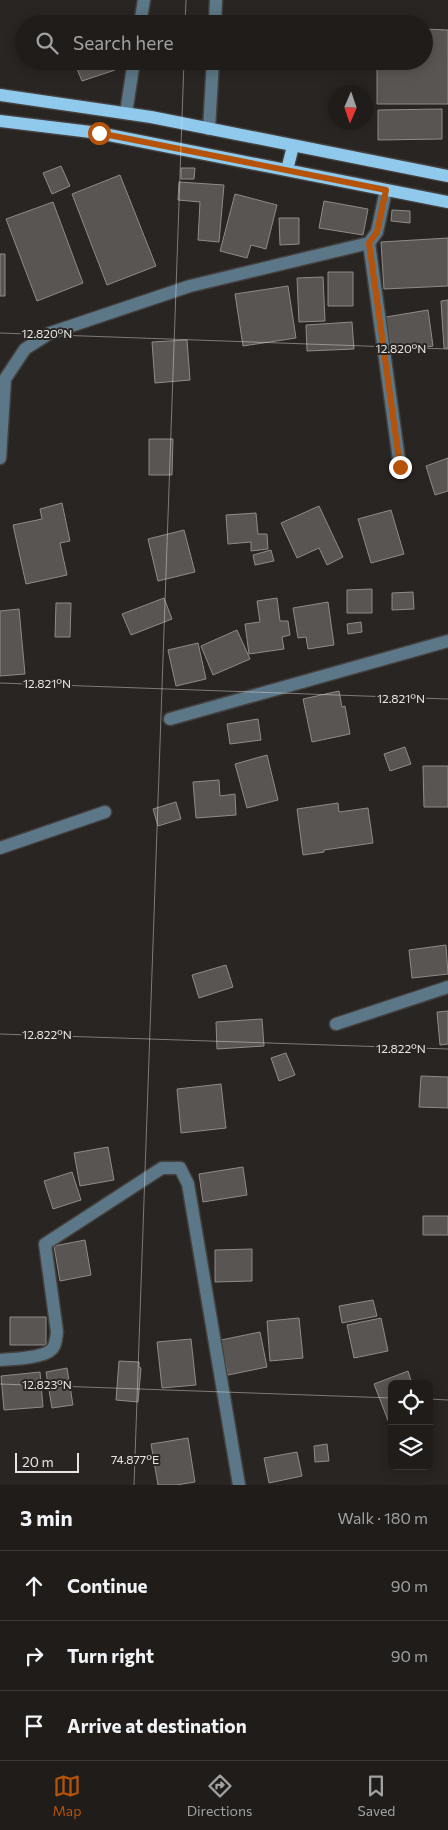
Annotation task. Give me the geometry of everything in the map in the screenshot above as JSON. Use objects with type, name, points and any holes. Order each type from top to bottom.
[{"type":"main road","points":[[0,95],[126,113],[448,176]]},
{"type":"main road","points":[[0,122],[99,133],[448,202]]},
{"type":"main road","points":[[287,170],[293,146]]},
{"type":"street","points":[[142,15],[144,0]]},
{"type":"street","points":[[215,15],[216,0]]},
{"type":"street","points":[[126,113],[133,70]]},
{"type":"street","points":[[209,129],[212,70]]},
{"type":"street","points":[[0,458],[4,379],[24,349],[50,333],[190,286],[369,243],[377,232],[386,190]]},
{"type":"street","points":[[369,243],[400,467]]},
{"type":"street","points":[[170,719],[448,641]]},
{"type":"street","points":[[0,848],[105,812]]},
{"type":"street","points":[[336,1024],[448,987]]},
{"type":"street","points":[[0,1360],[44,1354],[51,1351],[55,1345],[57,1332],[45,1244],[162,1168],[180,1168],[188,1184],[235,1484]]},
{"type":"building","points":[[433,29],[448,30],[448,104],[377,104],[377,70],[433,70]]},
{"type":"building","points":[[77,70],[115,70],[82,81]]},
{"type":"building","points":[[442,109],[442,139],[378,140],[378,110]]},
{"type":"building","points":[[61,166],[70,186],[52,194],[43,173]]},
{"type":"building","points":[[181,168],[195,168],[194,179],[181,179]]},
{"type":"building","points":[[120,175],[156,266],[107,285],[72,194]]},
{"type":"building","points":[[179,182],[224,185],[219,242],[198,240],[200,202],[178,200]]},
{"type":"building","points":[[235,194],[277,205],[266,249],[251,245],[247,258],[220,251]]},
{"type":"building","points":[[324,201],[368,209],[363,235],[319,228]]},
{"type":"building","points":[[53,202],[83,283],[37,301],[6,219]]},
{"type":"building","points":[[392,210],[410,211],[410,223],[391,221]]},
{"type":"building","points":[[279,218],[299,218],[299,244],[280,245]]},
{"type":"building","points":[[448,238],[448,286],[384,289],[381,242]]},
{"type":"building","points":[[0,254],[5,254],[5,296],[0,296]]},
{"type":"building","points":[[328,272],[353,272],[353,306],[328,306]]},
{"type":"building","points":[[323,277],[325,321],[299,322],[297,278]]},
{"type":"building","points":[[288,286],[296,338],[243,346],[235,294]]},
{"type":"building","points":[[448,300],[448,348],[444,348],[441,301]]},
{"type":"building","points":[[428,310],[433,346],[392,353],[386,317]]},
{"type":"building","points":[[352,322],[354,349],[307,351],[306,325]]},
{"type":"building","points":[[187,340],[190,380],[155,383],[152,342]]},
{"type":"building","points":[[149,439],[173,439],[172,475],[149,475]]},
{"type":"building","points":[[448,458],[448,491],[435,495],[426,466]]},
{"type":"building","points":[[62,503],[70,541],[60,543],[67,575],[26,584],[13,525],[42,519],[40,509]]},
{"type":"building","points":[[319,506],[343,557],[327,565],[319,548],[297,558],[281,523]]},
{"type":"building","points":[[391,510],[404,554],[371,563],[358,519]]},
{"type":"building","points":[[256,513],[258,534],[267,534],[268,549],[251,551],[251,542],[228,544],[226,515]]},
{"type":"building","points":[[184,530],[195,572],[158,581],[148,539]]},
{"type":"building","points":[[271,550],[274,561],[255,565],[253,555]]},
{"type":"building","points":[[372,589],[372,613],[347,613],[347,590]]},
{"type":"building","points":[[413,592],[414,609],[392,610],[392,593]]},
{"type":"building","points":[[164,598],[172,619],[131,635],[122,614]]},
{"type":"building","points":[[277,598],[280,621],[288,621],[290,635],[282,637],[284,649],[249,654],[245,624],[260,622],[257,601]]},
{"type":"building","points":[[328,602],[334,645],[308,649],[306,637],[298,638],[293,608]]},
{"type":"building","points":[[56,603],[71,603],[70,637],[55,637]]},
{"type":"building","points":[[19,609],[25,674],[0,676],[0,611]]},
{"type":"building","points":[[361,622],[362,632],[348,634],[347,624]]},
{"type":"building","points":[[237,630],[250,659],[213,675],[201,646]]},
{"type":"building","points":[[198,643],[206,679],[176,686],[168,650]]},
{"type":"building","points":[[339,691],[342,707],[345,706],[350,734],[312,742],[303,699]]},
{"type":"building","points":[[258,719],[261,740],[230,744],[227,724]]},
{"type":"building","points":[[405,747],[411,764],[390,771],[384,754]]},
{"type":"building","points":[[267,755],[278,800],[247,808],[235,764]]},
{"type":"building","points":[[423,766],[448,766],[448,807],[424,807]]},
{"type":"building","points":[[219,780],[220,796],[235,794],[236,815],[196,818],[193,782]]},
{"type":"building","points":[[176,802],[181,819],[158,826],[153,809]]},
{"type":"building","points":[[338,803],[339,812],[368,808],[373,843],[303,855],[297,809]]},
{"type":"building","points":[[446,945],[448,974],[412,978],[409,950]]},
{"type":"building","points":[[226,965],[233,987],[199,998],[192,975]]},
{"type":"building","points":[[448,1011],[448,1044],[440,1045],[437,1012]]},
{"type":"building","points":[[262,1019],[264,1046],[217,1049],[216,1022]]},
{"type":"building","points":[[286,1053],[295,1075],[279,1081],[271,1058]]},
{"type":"building","points":[[421,1076],[448,1077],[448,1108],[419,1107]]},
{"type":"building","points":[[221,1084],[226,1128],[181,1133],[177,1089]]},
{"type":"building","points":[[108,1147],[114,1180],[80,1186],[74,1153]]},
{"type":"building","points":[[243,1167],[247,1195],[203,1202],[199,1174]]},
{"type":"building","points":[[72,1172],[81,1200],[53,1209],[44,1181]]},
{"type":"building","points":[[423,1216],[448,1216],[448,1235],[423,1235]]},
{"type":"building","points":[[85,1240],[91,1275],[60,1281],[54,1246]]},
{"type":"building","points":[[252,1249],[252,1281],[215,1282],[215,1250]]},
{"type":"building","points":[[373,1300],[377,1316],[342,1323],[339,1306]]},
{"type":"building","points":[[10,1317],[46,1317],[46,1345],[10,1345]]},
{"type":"building","points":[[299,1318],[303,1358],[270,1361],[267,1321]]},
{"type":"building","points":[[381,1318],[388,1351],[354,1358],[347,1325]]},
{"type":"building","points":[[260,1332],[267,1367],[228,1375],[221,1340]]},
{"type":"building","points":[[191,1339],[196,1385],[162,1388],[157,1342]]},
{"type":"building","points":[[119,1361],[139,1362],[139,1367],[141,1368],[138,1402],[116,1400]]},
{"type":"building","points":[[67,1368],[73,1405],[52,1408],[46,1372]]},
{"type":"building","points":[[408,1371],[411,1380],[388,1380],[388,1420],[374,1384]]},
{"type":"building","points":[[40,1372],[43,1407],[4,1410],[1,1376]]},
{"type":"building","points":[[188,1438],[195,1482],[158,1485],[151,1444]]},
{"type":"building","points":[[327,1444],[329,1461],[315,1462],[314,1446]]},
{"type":"building","points":[[297,1452],[302,1476],[269,1483],[264,1458]]},
{"type":"route","points":[[99,133],[386,190],[377,232],[369,243],[400,467]]}]
